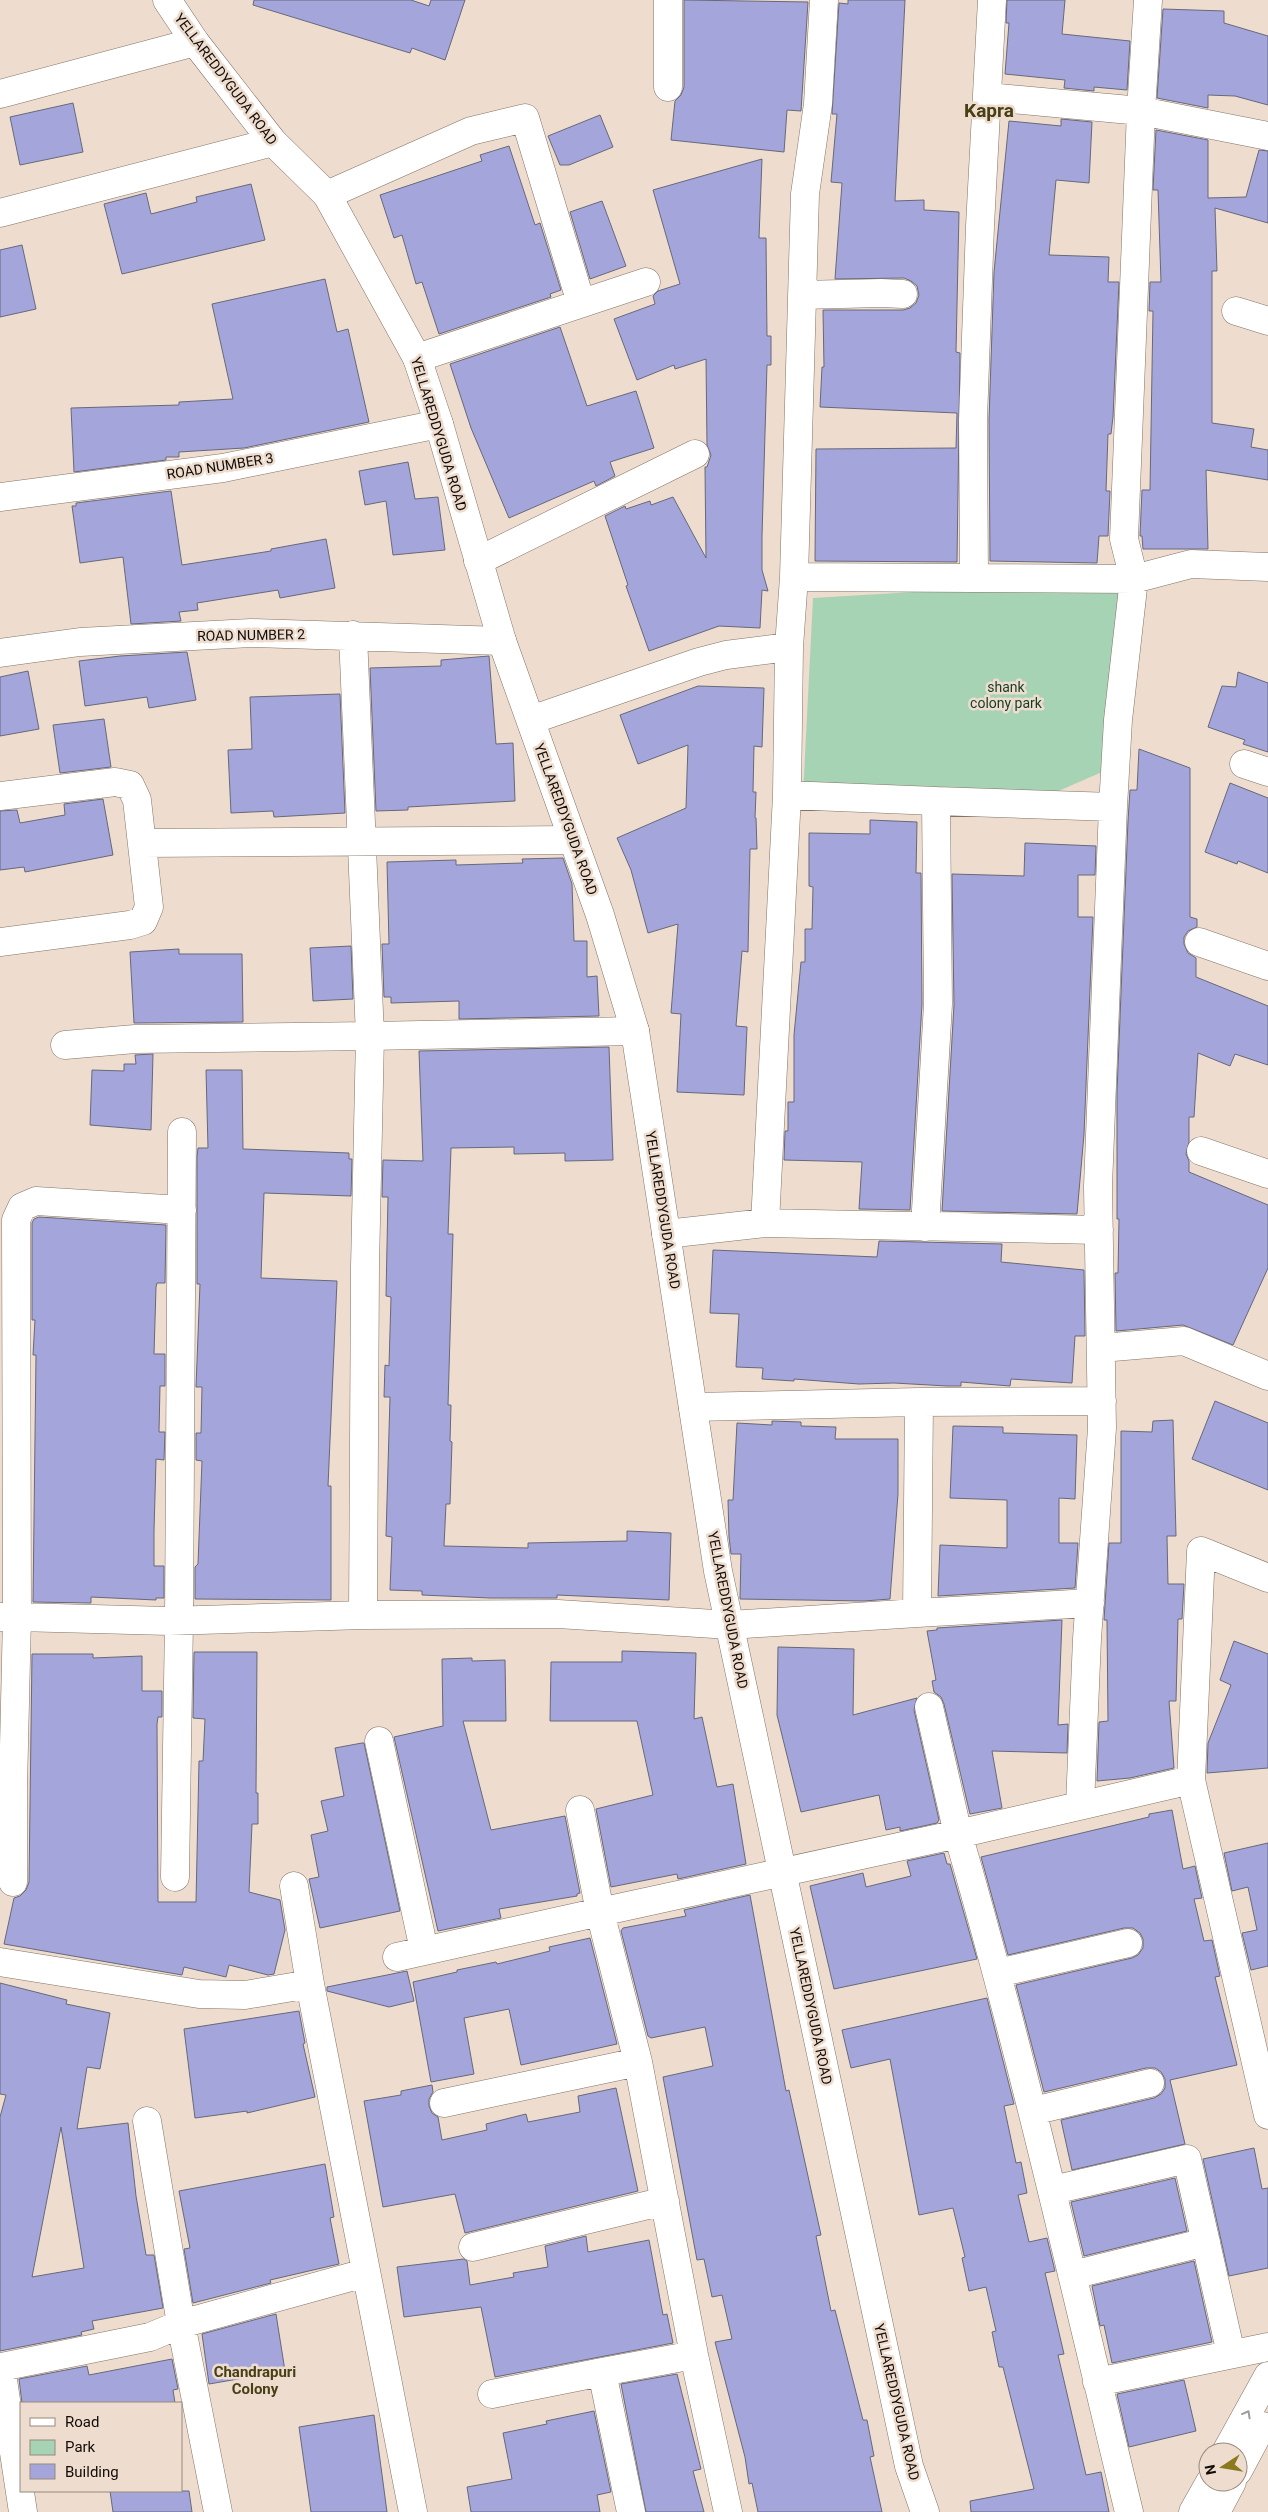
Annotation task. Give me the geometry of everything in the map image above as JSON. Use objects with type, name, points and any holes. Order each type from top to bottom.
[{"type":"street","name":"YELLAREDDYGUDA ROAD","points":[[167,0],[195,42],[273,142],[327,194],[416,358],[439,424],[502,641],[600,915],[635,1031],[718,1571],[909,2466],[925,2512]]},
{"type":"street","points":[[668,0],[668,87]]},
{"type":"street","points":[[765,1223],[787,795],[789,648],[794,577],[805,194],[818,104],[824,0]]},
{"type":"street","points":[[974,577],[973,420],[992,0]]},
{"type":"street","points":[[1080,1805],[1090,1603],[1102,1428],[1098,1186],[1113,807],[1118,720],[1134,579],[1124,539],[1141,111],[1148,0]]},
{"type":"street","points":[[0,94],[195,42]]},
{"type":"street","points":[[988,97],[1141,111],[1268,136]]},
{"type":"street","points":[[327,194],[471,131],[525,118],[581,303]]},
{"type":"street","points":[[0,213],[273,142]]},
{"type":"street","points":[[416,358],[646,282]]},
{"type":"street","points":[[802,295],[903,294]]},
{"type":"street","points":[[1236,311],[1268,321]]},
{"type":"street","name":"ROAD NUMBER 3","points":[[0,497],[223,468],[439,424]]},
{"type":"street","points":[[478,560],[695,454]]},
{"type":"street","points":[[794,577],[1134,579],[1191,564],[1268,567]]},
{"type":"street","name":"ROAD NUMBER 2","points":[[0,653],[89,641],[251,633],[502,641]]},
{"type":"street","points":[[353,635],[370,1036],[365,1267],[363,1615]]},
{"type":"street","points":[[531,720],[726,654],[789,648]]},
{"type":"street","points":[[0,796],[115,782],[130,785],[137,800],[149,907],[143,921],[130,925],[0,942]]},
{"type":"street","points":[[787,795],[1113,807]]},
{"type":"street","points":[[924,1226],[938,1004],[936,801]]},
{"type":"street","points":[[143,843],[573,840]]},
{"type":"street","points":[[1199,942],[1268,966]]},
{"type":"street","points":[[66,1045],[135,1039],[635,1031]]},
{"type":"street","points":[[175,1877],[179,1620],[182,1132]]},
{"type":"street","points":[[1201,1151],[1268,1174]]},
{"type":"street","points":[[13,1882],[7,1788],[16,1220],[22,1207],[36,1201],[182,1210]]},
{"type":"street","points":[[666,1234],[765,1223],[1099,1230]]},
{"type":"street","points":[[1101,1348],[1184,1341],[1268,1376]]},
{"type":"street","points":[[693,1408],[919,1402],[1102,1401]]},
{"type":"street","points":[[917,1613],[919,1402]]},
{"type":"street","points":[[1268,1578],[1201,1551],[1191,1780],[1268,2115]]},
{"type":"street","points":[[9,1617],[179,1620],[363,1615],[558,1614],[730,1625],[1090,1603]]},
{"type":"street","points":[[929,1707],[958,1834],[998,1973],[1053,2190],[1129,2512]]},
{"type":"street","points":[[379,1741],[424,1950]]},
{"type":"street","points":[[397,1956],[958,1834],[1191,1780]]},
{"type":"street","points":[[580,1810],[600,1912],[638,2062],[694,2354],[728,2512]]},
{"type":"street","points":[[294,1886],[310,1984],[413,2512]]},
{"type":"street","points":[[998,1973],[1128,1943]]},
{"type":"street","points":[[0,1962],[199,1994],[245,1995],[310,1984]]},
{"type":"street","points":[[444,2103],[638,2062]]},
{"type":"street","points":[[1033,2111],[1150,2083]]},
{"type":"street","points":[[147,2121],[181,2324],[218,2512]]},
{"type":"street","points":[[1053,2190],[1187,2159],[1232,2354]]},
{"type":"street","points":[[472,2247],[665,2201]]},
{"type":"street","points":[[1072,2274],[1206,2242]]},
{"type":"street","points":[[23,2512],[0,2367],[150,2337],[181,2324],[365,2273]]},
{"type":"street","points":[[1097,2382],[1268,2347]]},
{"type":"street","points":[[492,2394],[694,2354]]},
{"type":"street","points":[[602,2372],[631,2512]]},
{"type":"street","points":[[1232,2442],[1268,2376]]},
{"type":"street","points":[[1248,2452],[1268,2416]]},
{"type":"street","points":[[1193,2512],[1204,2492]]},
{"type":"street","points":[[1216,2512],[1227,2492]]},
{"type":"green space","name":"shank colony park","points":[[1134,579],[1102,772],[1031,803],[803,795],[813,598]]},
{"type":"building","points":[[254,0],[411,0],[429,6],[431,0],[465,0],[445,60],[412,48],[410,53],[253,5]]},
{"type":"building","points":[[684,0],[808,2],[801,111],[787,110],[784,152],[671,140],[675,101],[681,95],[684,87]]},
{"type":"building","points":[[848,0],[905,0],[895,201],[924,200],[924,210],[959,212],[956,352],[960,353],[957,562],[815,561],[816,449],[956,448],[957,413],[820,407],[822,367],[824,367],[823,310],[903,310],[910,308],[916,303],[919,295],[917,286],[904,278],[835,279],[842,183],[831,182],[837,114],[832,114],[839,3],[848,4]]},
{"type":"building","points":[[1007,0],[1065,0],[1062,34],[1130,41],[1127,90],[1094,87],[1094,91],[1064,88],[1065,80],[1005,74],[1009,23],[1006,23]]},
{"type":"building","points":[[1163,9],[1224,11],[1224,23],[1268,36],[1268,105],[1235,96],[1208,95],[1208,108],[1157,98]]},
{"type":"building","points":[[73,103],[83,152],[20,165],[10,117]]},
{"type":"building","points":[[600,115],[613,147],[569,165],[560,165],[548,136]]},
{"type":"building","points":[[1061,119],[1092,122],[1089,183],[1056,180],[1049,255],[1109,257],[1108,282],[1119,282],[1113,417],[1111,434],[1108,434],[1106,491],[1110,491],[1108,536],[1099,536],[1097,563],[990,561],[989,420],[994,272],[1009,121],[1061,126]]},
{"type":"building","points":[[1156,130],[1208,140],[1208,198],[1246,197],[1259,150],[1268,151],[1268,223],[1215,208],[1217,271],[1212,271],[1212,423],[1254,429],[1251,447],[1268,450],[1268,480],[1206,470],[1208,549],[1143,549],[1142,536],[1140,536],[1142,490],[1150,490],[1153,311],[1149,311],[1150,282],[1161,282],[1158,190],[1153,190]]},
{"type":"building","points":[[509,146],[535,225],[540,223],[561,290],[550,294],[551,297],[439,334],[422,282],[416,284],[402,235],[394,238],[380,195],[482,161],[480,155]]},
{"type":"building","points":[[762,159],[759,238],[766,238],[767,336],[771,336],[771,365],[767,365],[762,536],[762,570],[768,591],[762,590],[760,628],[719,626],[649,651],[626,586],[628,585],[605,516],[625,506],[626,509],[650,501],[651,505],[673,497],[706,558],[705,467],[707,467],[711,455],[707,445],[706,359],[675,369],[674,365],[637,380],[614,319],[655,304],[653,296],[658,291],[680,284],[653,190]]},
{"type":"building","points":[[251,184],[265,240],[122,274],[104,204],[146,193],[151,214],[197,202],[196,197]]},
{"type":"building","points":[[602,201],[626,266],[590,279],[570,212]]},
{"type":"building","points":[[22,245],[36,309],[0,317],[0,250]]},
{"type":"building","points":[[325,279],[337,332],[348,329],[369,422],[244,448],[179,452],[179,457],[166,457],[166,460],[74,472],[71,408],[179,405],[179,402],[233,399],[212,304]]},
{"type":"building","points":[[560,327],[587,406],[636,391],[654,448],[610,462],[615,476],[596,486],[594,481],[509,518],[471,428],[450,364]]},
{"type":"building","points":[[408,462],[415,499],[438,497],[445,550],[393,555],[386,501],[365,505],[359,471]]},
{"type":"building","points":[[171,491],[182,565],[271,551],[271,549],[326,539],[335,588],[280,598],[278,590],[197,603],[198,610],[179,612],[181,621],[131,624],[123,557],[80,563],[72,506],[76,506],[76,503]]},
{"type":"building","points":[[187,652],[196,700],[149,708],[147,697],[85,706],[79,661],[120,656]]},
{"type":"building","points":[[489,656],[496,744],[513,743],[515,801],[408,807],[408,810],[376,811],[370,668],[441,666],[441,660]]},
{"type":"building","points":[[28,671],[39,729],[0,736],[0,677]]},
{"type":"building","points":[[1238,672],[1268,683],[1268,752],[1243,744],[1245,740],[1208,727],[1222,686],[1236,687]]},
{"type":"building","points":[[698,686],[764,688],[762,747],[754,746],[753,792],[756,792],[757,849],[750,849],[748,952],[742,951],[736,1026],[747,1027],[744,1095],[677,1092],[681,1014],[671,1013],[678,924],[648,933],[631,870],[617,838],[686,808],[688,745],[638,764],[620,715]]},
{"type":"building","points":[[340,694],[345,813],[274,817],[273,811],[231,813],[228,750],[252,749],[250,697]]},
{"type":"building","points":[[104,719],[111,767],[60,773],[53,725]]},
{"type":"building","points":[[1139,749],[1190,768],[1190,917],[1197,919],[1197,927],[1188,931],[1184,937],[1184,944],[1188,953],[1196,958],[1196,977],[1268,1006],[1268,1065],[1235,1054],[1230,1066],[1198,1053],[1194,1117],[1189,1117],[1189,1142],[1186,1154],[1189,1161],[1189,1172],[1268,1205],[1268,1268],[1233,1345],[1183,1325],[1116,1331],[1115,1273],[1118,1273],[1119,1219],[1117,1219],[1117,1092],[1128,821],[1130,790],[1137,790]]},
{"type":"building","points":[[1230,783],[1268,798],[1268,873],[1238,861],[1237,864],[1205,852]]},
{"type":"building","points":[[103,799],[113,855],[25,872],[24,867],[0,870],[0,811],[17,810],[20,823],[65,815],[64,804]]},
{"type":"building","points":[[870,820],[917,822],[916,873],[921,873],[922,1004],[910,1210],[859,1209],[862,1162],[784,1160],[785,1131],[788,1131],[788,1102],[794,1102],[794,1035],[801,962],[805,962],[805,929],[812,929],[813,887],[809,886],[809,833],[870,834]]},
{"type":"building","points":[[1025,843],[1096,846],[1095,875],[1078,875],[1078,917],[1093,917],[1084,1134],[1077,1214],[942,1211],[954,1005],[952,874],[1024,876]]},
{"type":"building","points":[[563,858],[572,884],[574,941],[587,941],[587,977],[597,976],[599,1016],[459,1019],[459,1001],[391,1003],[391,997],[384,997],[382,944],[389,944],[387,862],[456,860],[456,865],[523,863],[522,859]]},
{"type":"building","points":[[351,946],[353,999],[313,1001],[310,948]]},
{"type":"building","points":[[179,949],[179,954],[242,954],[243,1022],[134,1023],[130,952]]},
{"type":"building","points":[[609,1047],[613,1160],[565,1161],[565,1153],[514,1154],[514,1147],[451,1148],[448,1234],[453,1234],[448,1405],[451,1405],[450,1441],[452,1442],[450,1504],[446,1504],[444,1546],[528,1548],[528,1543],[627,1541],[627,1531],[671,1533],[669,1600],[557,1595],[557,1598],[490,1598],[422,1595],[422,1591],[390,1590],[392,1537],[386,1536],[390,1397],[384,1397],[385,1365],[389,1366],[391,1297],[386,1296],[388,1197],[382,1197],[383,1160],[423,1161],[419,1051]]},
{"type":"building","points":[[153,1054],[151,1130],[90,1125],[92,1070],[124,1071],[124,1064],[136,1064],[135,1055]]},
{"type":"building","points":[[206,1070],[242,1070],[243,1149],[349,1153],[349,1159],[352,1159],[351,1196],[264,1193],[261,1278],[337,1281],[328,1486],[331,1486],[331,1600],[195,1599],[195,1567],[198,1564],[202,1461],[196,1460],[196,1433],[201,1433],[202,1387],[196,1387],[200,1284],[197,1284],[197,1157],[198,1148],[208,1148]]},
{"type":"building","points":[[39,1217],[166,1225],[165,1283],[157,1283],[156,1287],[154,1354],[165,1354],[165,1386],[160,1386],[159,1432],[165,1432],[164,1460],[156,1459],[154,1531],[154,1566],[164,1566],[164,1598],[156,1598],[156,1600],[91,1597],[91,1603],[33,1602],[36,1355],[33,1355],[35,1320],[32,1320],[32,1223],[34,1219]]},
{"type":"building","points":[[879,1241],[1002,1244],[1001,1262],[1084,1270],[1085,1336],[1075,1336],[1072,1383],[1011,1379],[1010,1386],[961,1382],[961,1386],[947,1386],[894,1383],[859,1384],[794,1379],[794,1381],[762,1379],[763,1368],[736,1367],[739,1314],[710,1313],[713,1250],[877,1257]]},
{"type":"building","points":[[1215,1401],[1268,1423],[1268,1490],[1192,1459]]},
{"type":"building","points":[[1173,1420],[1176,1536],[1167,1536],[1168,1584],[1184,1584],[1182,1619],[1178,1619],[1176,1701],[1169,1701],[1174,1768],[1130,1778],[1097,1781],[1099,1722],[1108,1721],[1107,1620],[1104,1620],[1109,1543],[1121,1543],[1121,1431],[1152,1432],[1153,1421]]},
{"type":"building","points":[[772,1421],[801,1422],[801,1426],[836,1427],[835,1439],[898,1439],[898,1494],[890,1599],[864,1601],[740,1599],[741,1554],[731,1554],[728,1500],[733,1500],[737,1423],[772,1425]]},
{"type":"building","points":[[953,1426],[1003,1427],[1003,1433],[1077,1435],[1075,1499],[1059,1498],[1059,1543],[1078,1543],[1075,1588],[938,1596],[940,1545],[1007,1548],[1007,1500],[950,1498]]},
{"type":"building","points":[[1062,1620],[1058,1725],[1068,1724],[1067,1753],[992,1751],[1002,1808],[970,1814],[944,1704],[941,1697],[934,1692],[932,1681],[936,1680],[927,1631],[937,1630],[937,1628]]},
{"type":"building","points":[[1234,1641],[1268,1654],[1268,1768],[1207,1773],[1208,1743],[1231,1685],[1220,1680]]},
{"type":"building","points":[[778,1647],[854,1649],[853,1715],[917,1698],[914,1710],[939,1820],[937,1823],[900,1831],[900,1827],[886,1830],[879,1795],[801,1812],[777,1715]]},
{"type":"building","points":[[622,1651],[696,1653],[694,1719],[702,1717],[717,1787],[733,1784],[746,1864],[678,1879],[677,1874],[611,1887],[596,1809],[653,1795],[637,1721],[550,1721],[551,1662],[622,1662]]},
{"type":"building","points":[[194,1652],[257,1652],[256,1793],[258,1793],[258,1824],[252,1824],[249,1892],[280,1900],[285,1930],[274,1974],[268,1975],[229,1965],[226,1977],[184,1967],[182,1975],[4,1944],[14,1898],[20,1896],[26,1890],[29,1882],[32,1654],[93,1654],[93,1658],[142,1656],[142,1691],[162,1691],[162,1717],[158,1717],[157,1724],[158,1902],[196,1902],[199,1761],[203,1761],[205,1719],[193,1718]]},
{"type":"building","points":[[472,1658],[472,1661],[505,1660],[506,1721],[463,1721],[491,1830],[565,1816],[580,1893],[577,1896],[499,1909],[501,1918],[438,1931],[394,1737],[443,1726],[442,1659]]},
{"type":"building","points":[[364,1743],[400,1911],[320,1928],[309,1879],[319,1877],[311,1835],[328,1831],[321,1801],[344,1796],[335,1748]]},
{"type":"building","points":[[1172,1810],[1183,1869],[1195,1866],[1202,1898],[1194,1899],[1204,1941],[1212,1940],[1220,1976],[1215,1977],[1237,2065],[1170,2080],[1185,2144],[1072,2170],[1061,2120],[1154,2098],[1161,2094],[1165,2088],[1165,2079],[1161,2072],[1155,2068],[1146,2068],[1044,2092],[1016,1985],[1132,1958],[1138,1955],[1143,1948],[1143,1939],[1140,1933],[1133,1928],[1124,1928],[1008,1955],[981,1857],[1149,1817],[1149,1814]]},
{"type":"building","points":[[1268,1843],[1268,1966],[1251,1970],[1242,1933],[1257,1930],[1248,1887],[1232,1891],[1224,1853]]},
{"type":"building","points":[[944,1853],[947,1864],[950,1864],[977,1959],[834,1989],[810,1886],[863,1873],[866,1887],[911,1876],[907,1861]]},
{"type":"building","points":[[750,1895],[786,2091],[789,2090],[821,2235],[816,2236],[831,2311],[835,2310],[863,2420],[867,2420],[874,2456],[870,2457],[882,2512],[758,2512],[752,2483],[749,2484],[745,2457],[715,2342],[732,2339],[722,2295],[712,2297],[704,2259],[697,2260],[663,2077],[713,2066],[705,2027],[651,2038],[648,2036],[621,1931],[623,1928],[686,1916],[684,1910]]},
{"type":"building","points":[[590,1938],[617,2044],[521,2065],[509,2009],[464,2018],[474,2074],[431,2082],[413,1982],[457,1972],[457,1970],[496,1962],[497,1964],[550,1951],[549,1947]]},
{"type":"building","points":[[407,1971],[414,2001],[389,2007],[327,1991],[327,1987]]},
{"type":"building","points":[[0,1983],[67,2000],[66,2004],[110,2013],[100,2069],[87,2067],[77,2129],[128,2123],[136,2196],[146,2255],[154,2255],[163,2308],[92,2321],[94,2329],[81,2332],[82,2335],[0,2351],[0,2117],[6,2095],[0,2094]],"holes":[[[61,2127],[84,2268],[32,2277]]]},
{"type":"building","points":[[987,1998],[1014,2104],[1004,2106],[1016,2163],[1021,2162],[1027,2193],[1018,2195],[1029,2242],[1047,2238],[1055,2271],[1045,2273],[1064,2354],[1058,2355],[1086,2475],[1101,2472],[1109,2512],[971,2512],[970,2501],[1034,2489],[1003,2367],[999,2367],[992,2332],[996,2331],[986,2287],[969,2291],[962,2258],[965,2257],[953,2208],[919,2215],[890,2059],[851,2068],[842,2030]]},
{"type":"building","points":[[299,2011],[305,2043],[303,2044],[315,2097],[247,2113],[247,2111],[195,2118],[184,2029]]},
{"type":"building","points":[[432,2085],[433,2092],[429,2099],[429,2106],[432,2113],[438,2117],[442,2140],[487,2130],[486,2124],[526,2114],[528,2122],[580,2112],[578,2096],[616,2088],[638,2191],[465,2233],[455,2194],[383,2207],[364,2101],[401,2095],[401,2091]]},
{"type":"building","points":[[1254,2148],[1262,2189],[1268,2188],[1268,2268],[1229,2276],[1203,2159]]},
{"type":"building","points":[[325,2164],[334,2217],[330,2218],[339,2264],[270,2280],[271,2283],[193,2303],[184,2249],[190,2248],[179,2191]]},
{"type":"building","points":[[1175,2178],[1187,2231],[1084,2256],[1071,2202]]},
{"type":"building","points":[[586,2236],[588,2252],[649,2240],[663,2315],[667,2314],[673,2343],[495,2377],[481,2307],[404,2317],[397,2267],[464,2259],[467,2261],[470,2285],[514,2277],[513,2273],[548,2267],[545,2246]]},
{"type":"building","points":[[1194,2261],[1212,2342],[1112,2363],[1104,2325],[1100,2326],[1092,2286]]},
{"type":"building","points":[[276,2314],[285,2371],[209,2384],[202,2334]]},
{"type":"building","points":[[172,2359],[178,2389],[173,2390],[175,2402],[22,2402],[19,2379],[87,2366],[89,2375]]},
{"type":"building","points":[[677,2374],[701,2469],[693,2471],[704,2512],[646,2512],[621,2384]]},
{"type":"building","points":[[1184,2380],[1196,2431],[1129,2447],[1117,2394]]},
{"type":"building","points":[[594,2411],[611,2492],[597,2495],[600,2512],[471,2512],[467,2487],[512,2479],[503,2433],[547,2424],[546,2421]]},
{"type":"building","points":[[374,2415],[387,2512],[311,2512],[299,2427]]},
{"type":"building","points":[[189,2491],[192,2512],[113,2512],[110,2492]]},
{"type":"district","name":"Kapra","points":[[989,110]]},
{"type":"district","name":"Chandrapuri Colony","points":[[255,2380]]}]
